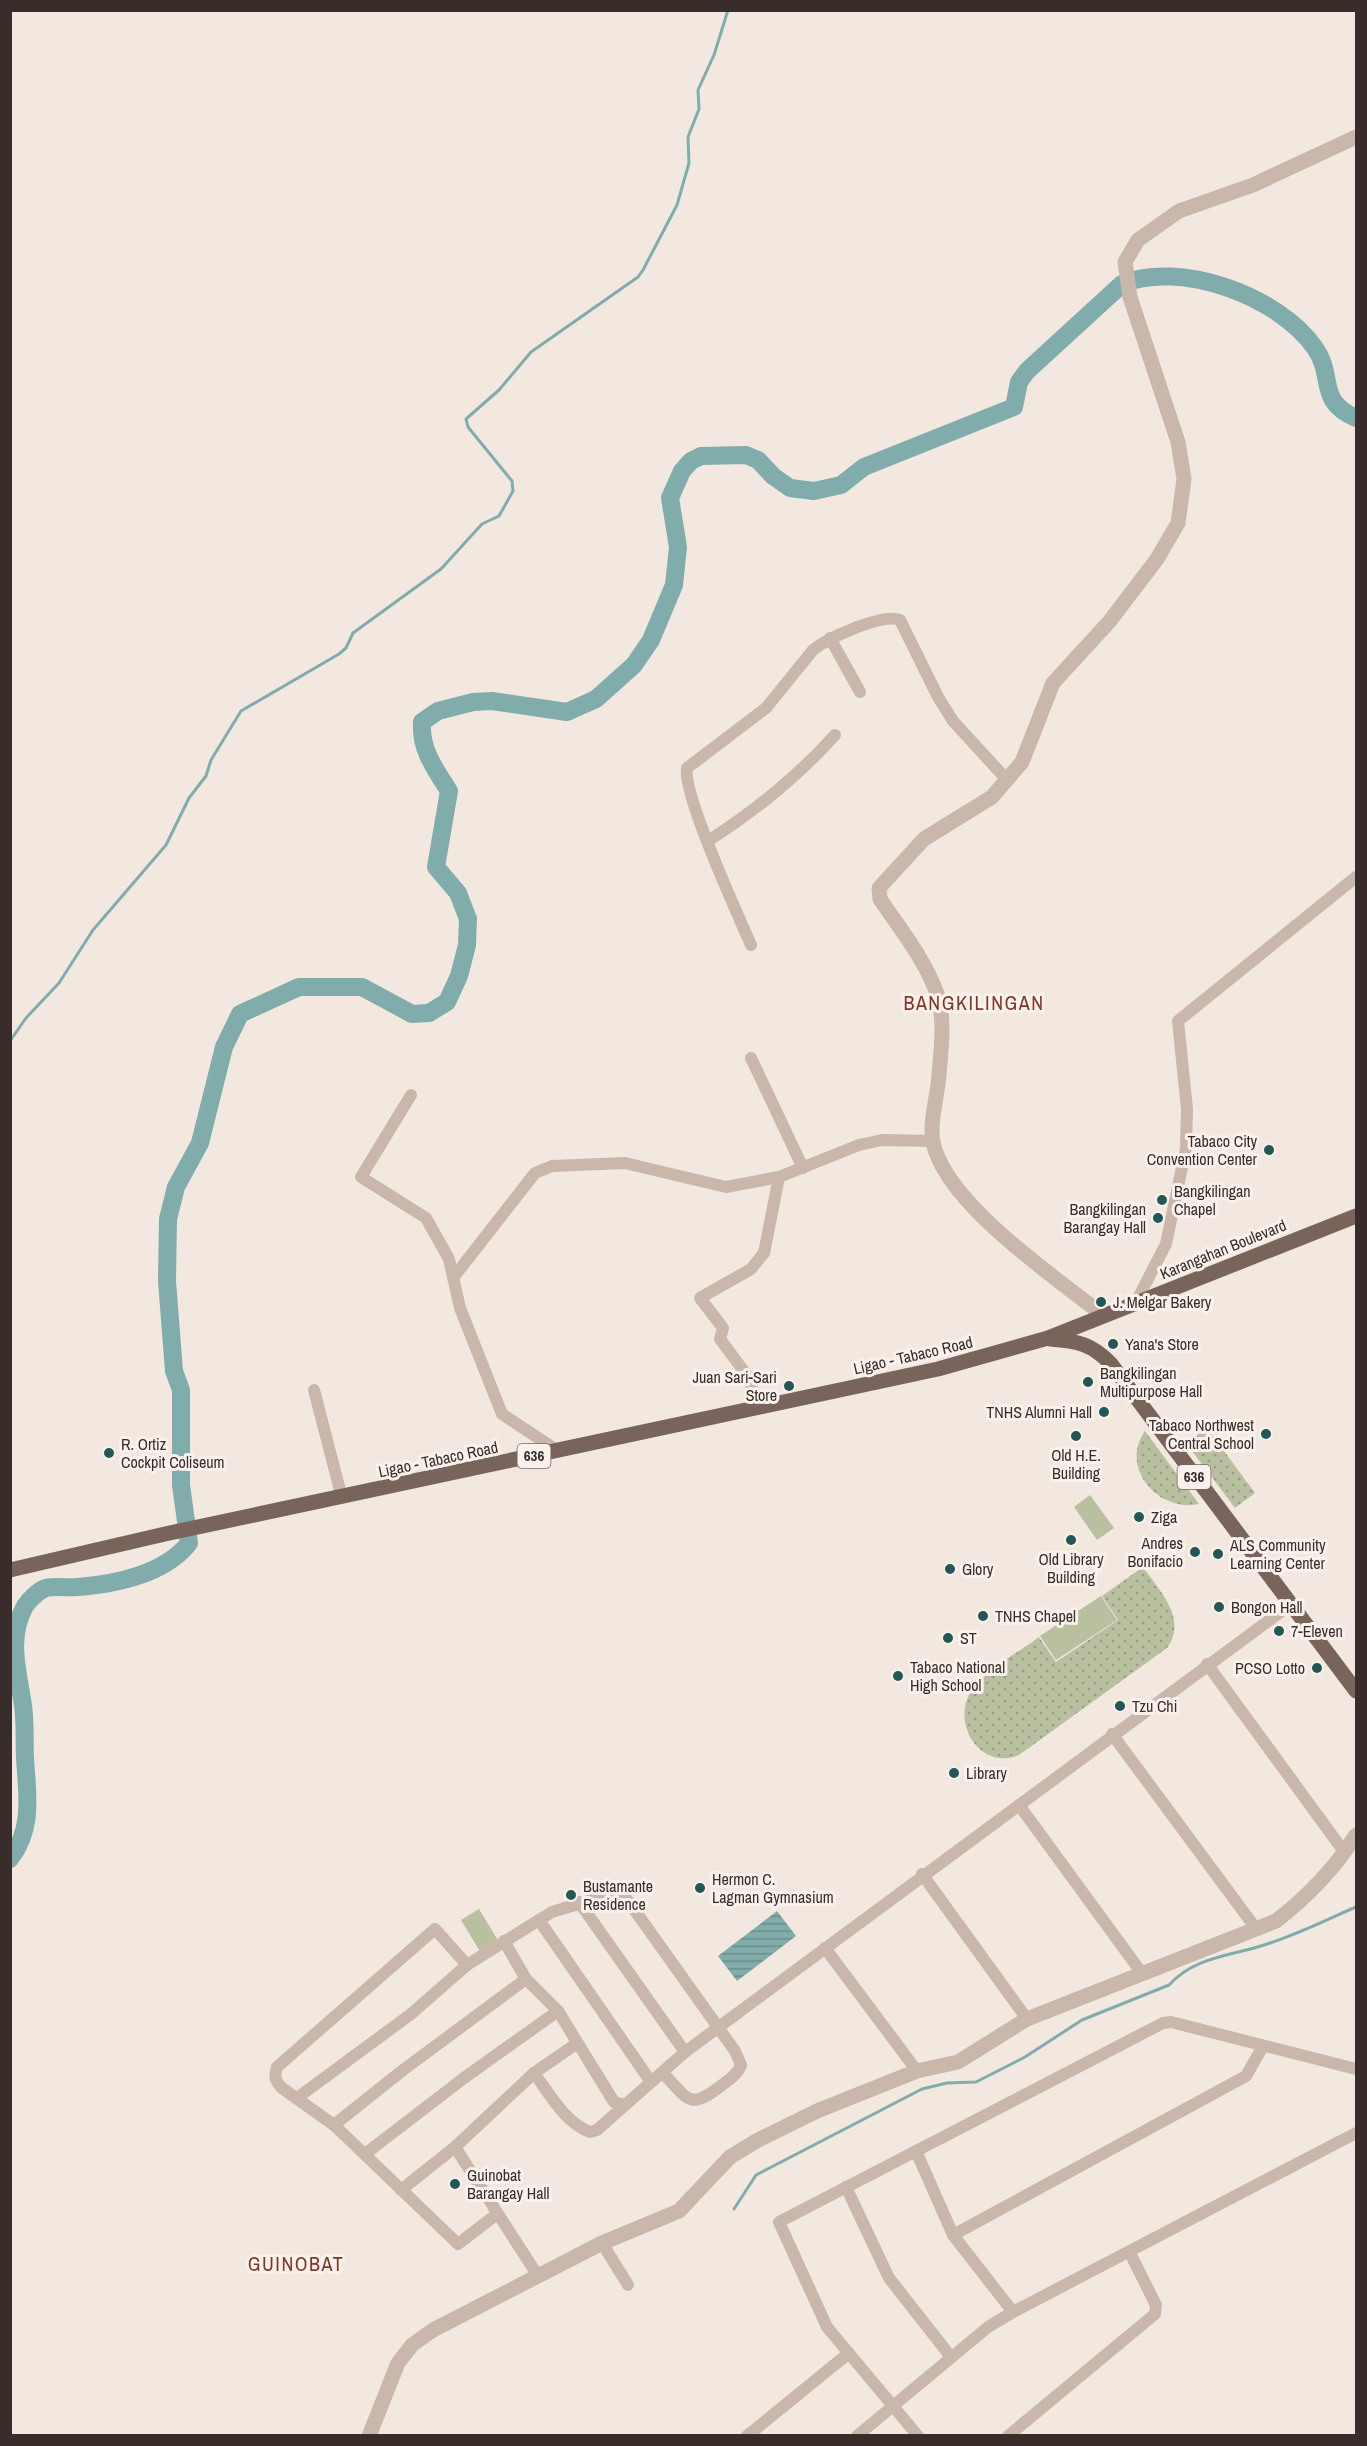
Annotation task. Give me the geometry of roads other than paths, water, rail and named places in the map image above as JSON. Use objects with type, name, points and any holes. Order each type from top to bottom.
[{"type":"main road","name":"Karangahan Boulevard","points":[[1103,1315],[1356,1216]]},
{"type":"main road","name":"Ligao - Tabaco Road","points":[[10,1570],[165,1534],[342,1498],[961,1363],[1048,1338],[1103,1315]]},
{"type":"main road","points":[[1098,1350],[1096,1331],[1103,1315]]},
{"type":"main road","name":"Ligao - Tabaco Road","points":[[1048,1338],[1075,1342],[1098,1350]]},
{"type":"main road","name":"636","points":[[1098,1350],[1356,1691]]},
{"type":"street","points":[[1103,1315],[984,1217],[959,1193],[933,1141],[941,1036],[938,998],[918,958],[880,900],[879,888],[924,839],[992,796],[1022,762],[1053,683],[1109,622],[1157,559],[1178,523],[1184,479],[1178,442],[1130,297],[1125,262],[1138,240],[1179,212],[1253,185],[1356,137]]},
{"type":"street","points":[[751,945],[688,786],[687,768],[766,708],[813,650],[830,638],[887,618],[900,620],[938,697],[953,721],[1007,780]]},
{"type":"street","points":[[830,638],[860,692]]},
{"type":"street","points":[[708,841],[739,821],[811,762],[835,735]]},
{"type":"street","points":[[1135,1304],[1167,1244],[1186,1148],[1187,1109],[1178,1021],[1356,877]]},
{"type":"street","points":[[751,1058],[803,1168]]},
{"type":"street","points":[[411,1095],[361,1177],[426,1218],[449,1259],[460,1308],[502,1414],[558,1451]]},
{"type":"street","points":[[453,1278],[535,1173],[552,1166],[633,1164],[726,1187],[779,1177],[859,1145],[882,1140],[933,1141]]},
{"type":"street","points":[[761,1407],[746,1374],[720,1339],[723,1328],[700,1298],[751,1269],[764,1253],[779,1177]]},
{"type":"street","points":[[314,1390],[342,1498]]},
{"type":"street","points":[[534,2073],[564,2113],[587,2132],[597,2130],[685,2052],[922,1874],[1290,1605]]},
{"type":"street","points":[[1207,1664],[1345,1853]]},
{"type":"street","points":[[1112,1734],[1257,1930]]},
{"type":"street","points":[[1019,1804],[1141,1972]]},
{"type":"street","points":[[369,2436],[398,2363],[411,2345],[433,2331],[602,2243],[679,2211],[730,2157],[758,2140],[817,2111],[917,2071],[958,2062],[1027,2019],[1141,1972],[1276,1921],[1299,1904],[1345,1853],[1356,1835]]},
{"type":"street","points":[[922,1874],[1027,2019]]},
{"type":"street","points":[[297,2098],[411,2014],[467,1965],[504,1941],[552,1912],[621,1891],[735,2051],[741,2065],[732,2078],[703,2100],[695,2101],[687,2098],[663,2073]]},
{"type":"street","points":[[579,1902],[685,2052]]},
{"type":"street","points":[[538,1920],[651,2082]]},
{"type":"street","points":[[467,1965],[435,1929],[277,2067],[276,2081],[334,2125],[458,2244],[497,2214]]},
{"type":"street","points":[[504,1941],[526,1979],[558,2012],[614,2102],[625,2105]]},
{"type":"street","points":[[825,1948],[917,2071]]},
{"type":"street","points":[[334,2125],[403,2070],[526,1979]]},
{"type":"street","points":[[365,2154],[464,2078],[558,2012]]},
{"type":"street","points":[[918,2436],[827,2327],[779,2222],[1163,2023],[1171,2022],[1356,2068]]},
{"type":"street","points":[[401,2190],[455,2147],[534,2073],[576,2044]]},
{"type":"street","points":[[953,2235],[1246,2076],[1263,2046]]},
{"type":"street","points":[[857,2436],[951,2357],[1013,2312],[1130,2253],[1356,2133]]},
{"type":"street","points":[[455,2147],[538,2276]]},
{"type":"street","points":[[916,2151],[953,2235],[1013,2312]]},
{"type":"street","points":[[846,2187],[889,2278],[951,2357]]},
{"type":"street","points":[[602,2243],[628,2285]]},
{"type":"street","points":[[1008,2436],[1155,2314],[1156,2305],[1130,2253]]},
{"type":"street","points":[[747,2436],[849,2353]]},
{"type":"water","points":[[777,1911],[796,1936],[737,1981],[718,1956]]},
{"type":"waterway","points":[[10,1041],[26,1018],[59,983],[93,930],[166,845],[189,798],[206,776],[211,760],[241,711],[339,654],[346,648],[353,633],[441,569],[482,524],[499,516],[513,491],[512,481],[468,427],[466,419],[499,390],[531,352],[638,277],[643,270],[677,205],[689,163],[688,137],[699,109],[698,90],[714,55],[728,10]]},
{"type":"waterway","points":[[10,1859],[23,1835],[27,1810],[24,1714],[15,1652],[17,1629],[25,1606],[46,1588],[92,1586],[138,1576],[167,1563],[189,1543],[181,1485],[181,1390],[174,1371],[167,1281],[168,1219],[176,1187],[200,1143],[224,1047],[240,1014],[299,987],[362,987],[412,1014],[429,1013],[447,1002],[459,976],[467,945],[468,919],[458,893],[436,867],[449,791],[426,750],[422,722],[438,711],[473,702],[492,701],[567,712],[596,699],[634,665],[651,640],[674,585],[678,547],[670,498],[682,471],[691,461],[701,456],[746,455],[758,460],[773,476],[790,488],[814,491],[841,485],[864,467],[1014,407],[1019,382],[1027,371],[1122,284],[1145,278],[1172,277],[1199,280],[1227,288],[1278,313],[1299,329],[1315,348],[1321,358],[1331,396],[1336,404],[1356,418]]},
{"type":"waterway","points":[[734,2209],[756,2175],[922,2089],[947,2083],[976,2082],[1025,2057],[1082,2020],[1169,1985],[1180,1975],[1204,1962],[1281,1939],[1356,1907]]},
{"type":"place","name":"Tabaco City Convention Center","points":[[1269,1150]]},
{"type":"place","name":"Bangkilingan Chapel","points":[[1162,1200]]},
{"type":"place","name":"Bangkilingan Barangay Hall","points":[[1158,1218]]},
{"type":"place","name":"J. Melgar Bakery","points":[[1101,1302]]},
{"type":"place","name":"Yana's Store","points":[[1113,1344]]},
{"type":"place","name":"Bangkilingan Multipurpose Hall","points":[[1088,1382]]},
{"type":"place","name":"Juan Sari-Sari Store","points":[[789,1386]]},
{"type":"place","name":"TNHS Alumni Hall","points":[[1104,1412]]},
{"type":"place","name":"Tabaco Northwest Central School","points":[[1266,1434]]},
{"type":"place","name":"Old H.E. Building","points":[[1076,1436]]},
{"type":"place","name":"R. Ortiz Cockpit Coliseum","points":[[109,1453]]},
{"type":"place","name":"Ziga","points":[[1139,1517]]},
{"type":"place","name":"Old Library Building","points":[[1071,1540]]},
{"type":"place","name":"Andres Bonifacio","points":[[1195,1552]]},
{"type":"place","name":"ALS Community Learning Center","points":[[1218,1554]]},
{"type":"place","name":"Glory","points":[[950,1569]]},
{"type":"place","name":"Bongon Hall","points":[[1219,1607]]},
{"type":"place","name":"TNHS Chapel","points":[[983,1616]]},
{"type":"place","name":"7-Eleven","points":[[1279,1631]]},
{"type":"place","name":"ST","points":[[948,1638]]},
{"type":"place","name":"PCSO Lotto","points":[[1317,1668]]},
{"type":"place","name":"Tabaco National High School","points":[[898,1676]]},
{"type":"place","name":"Tzu Chi","points":[[1120,1706]]},
{"type":"place","name":"Library","points":[[954,1773]]},
{"type":"place","name":"Hermon C. Lagman Gymnasium","points":[[700,1888]]},
{"type":"place","name":"Bustamante Residence","points":[[571,1895]]},
{"type":"place","name":"Guinobat Barangay Hall","points":[[455,2184]]},
{"type":"district","name":"BANGKILINGAN","points":[[974,1003]]},
{"type":"district","name":"GUINOBAT","points":[[296,2264]]}]
